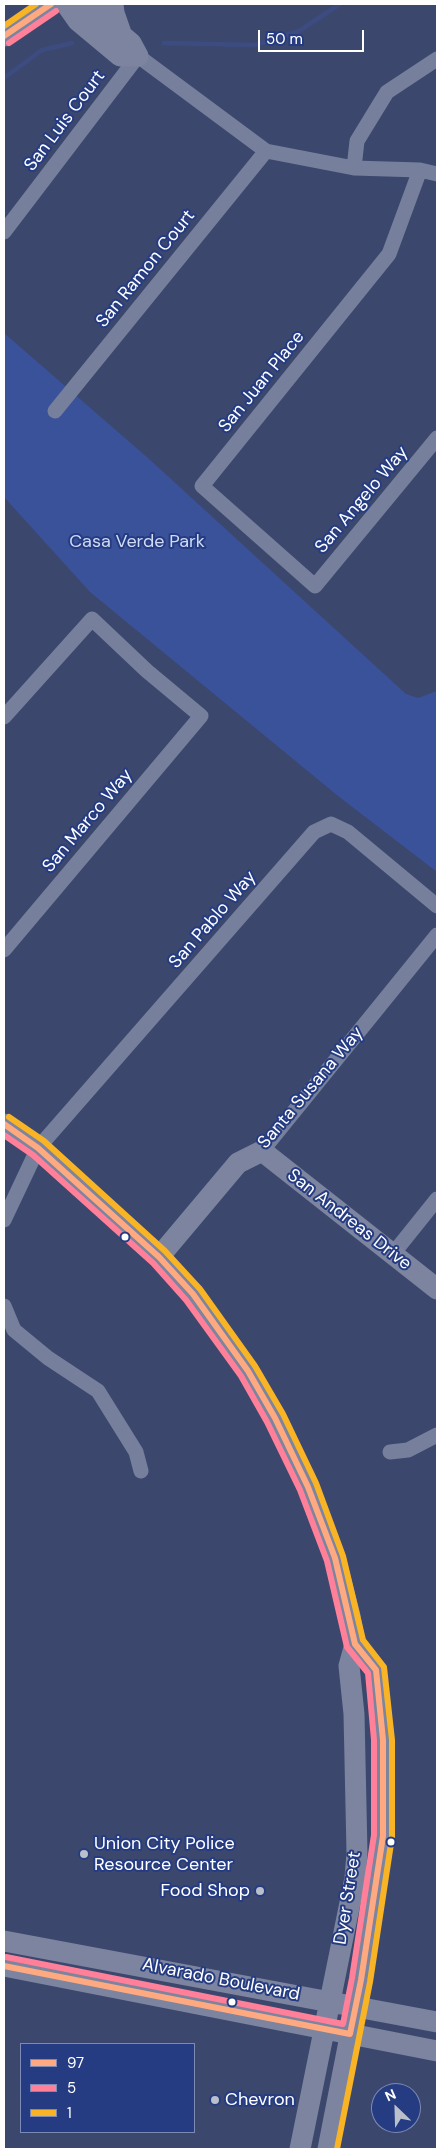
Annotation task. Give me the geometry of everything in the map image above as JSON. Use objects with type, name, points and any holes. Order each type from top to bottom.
[{"type":"main road","points":[[4,36],[51,4]]},
{"type":"main road","points":[[66,4],[78,21],[120,56],[138,56],[131,43],[106,22],[90,4]]},
{"type":"main road","points":[[113,4],[122,36]]},
{"type":"main road","name":"Dyer Street","points":[[4,1124],[38,1148],[159,1257],[194,1294],[248,1371],[275,1418],[308,1488],[335,1558],[355,1644],[349,1666],[354,1714],[357,1853],[355,1878],[300,2149]]},
{"type":"main road","name":"San Andreas Drive","points":[[262,1151],[437,1289]]},
{"type":"main road","name":"Santa Susana Way","points":[[159,1257],[238,1163],[262,1151]]},
{"type":"main road","name":"Dyer Street","points":[[328,2149],[356,2006],[383,1836],[383,1740],[376,1670],[355,1644]]},
{"type":"main road","name":"Alvarado Boulevard","points":[[4,1941],[437,2022]]},
{"type":"main road","name":"Alvarado Boulevard","points":[[4,1966],[437,2051]]},
{"type":"street","points":[[138,56],[266,151],[354,168],[420,170],[437,174]]},
{"type":"street","name":"San Luis Court","points":[[4,232],[138,56]]},
{"type":"street","points":[[354,168],[357,141],[387,92],[437,59]]},
{"type":"street","name":"San Ramon Court","points":[[54,411],[266,151]]},
{"type":"street","name":"San Juan Place","points":[[315,586],[202,486],[389,254],[420,170]]},
{"type":"street","name":"San Angelo Way","points":[[315,586],[437,438]]},
{"type":"street","name":"San Marco Way","points":[[4,717],[92,619],[148,671],[201,716],[4,950]]},
{"type":"street","name":"San Pablo Way","points":[[38,1148],[314,832],[331,824],[348,832],[437,906]]},
{"type":"street","name":"Santa Susana Way","points":[[262,1151],[437,935]]},
{"type":"street","points":[[4,1220],[38,1148]]},
{"type":"street","points":[[392,1255],[437,1199]]},
{"type":"street","points":[[4,1306],[14,1330],[48,1358],[98,1390],[136,1452],[141,1471]]},
{"type":"street","points":[[390,1452],[408,1450],[437,1435]]},
{"type":"green space","name":"Casa Verde Park","points":[[4,333],[148,458],[406,694],[418,698],[437,691],[437,872],[338,796],[90,592],[4,497]]},
{"type":"waterway","points":[[164,43],[255,45],[299,31],[340,4]]},
{"type":"waterway","points":[[4,78],[42,50],[72,43]]},
{"type":"transit line","name":"1","points":[[4,26],[36,4]]},
{"type":"transit line","name":"97","points":[[4,36],[51,4]]},
{"type":"transit line","name":"5","points":[[9,43],[56,11]]},
{"type":"transit line","name":"1","points":[[9,1117],[44,1141],[165,1251],[200,1289],[255,1366],[283,1414],[316,1483],[343,1556],[363,1640],[384,1667],[392,1740],[392,1837],[370,1982],[337,2149]]},
{"type":"transit line","name":"97","points":[[4,1124],[38,1148],[159,1257],[193,1294],[248,1371],[275,1418],[308,1487],[335,1558],[355,1644],[376,1670],[383,1740],[383,1836],[361,1980],[350,2034],[4,1966]]},
{"type":"transit line","name":"5","points":[[4,1135],[33,1155],[153,1263],[186,1300],[241,1376],[267,1422],[300,1490],[327,1561],[347,1647],[368,1673],[374,1740],[374,1835],[343,2024],[6,1957]]},
{"type":"place","name":"Union City Police Resource Center","points":[[84,1854]]},
{"type":"place","name":"Food Shop","points":[[260,1891]]},
{"type":"place","name":"Chevron","points":[[215,2100]]}]
